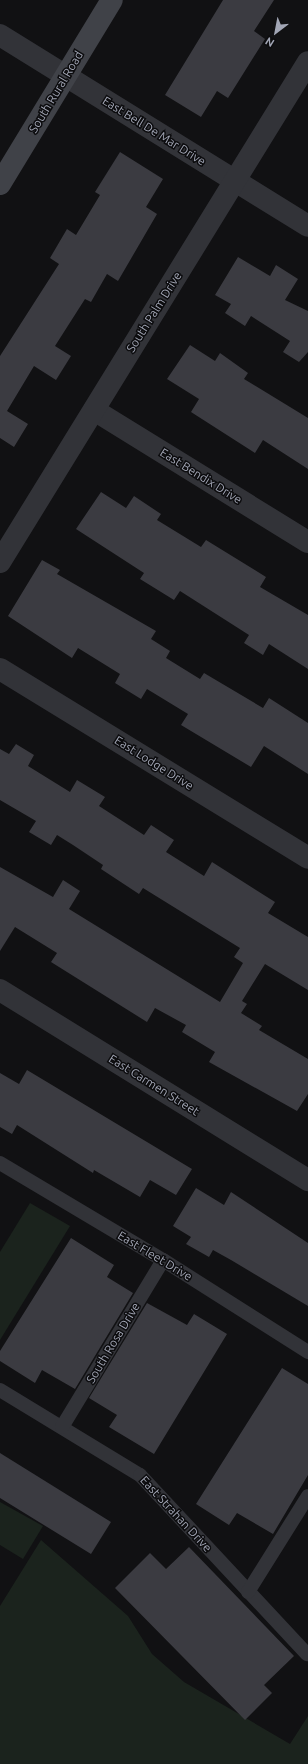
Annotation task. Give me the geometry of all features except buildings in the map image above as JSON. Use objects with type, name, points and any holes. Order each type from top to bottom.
[{"type":"main road","name":"South Rural Road","points":[[0,184],[112,0]]},
{"type":"street","name":"East Bell De Mar Drive","points":[[0,35],[308,226]]},
{"type":"street","name":"South Palm Drive","points":[[0,562],[308,62]]},
{"type":"street","name":"East Bendix Drive","points":[[94,410],[308,542]]},
{"type":"street","name":"East Lodge Drive","points":[[0,669],[308,858]]},
{"type":"street","name":"East Carmen Street","points":[[0,990],[308,1180]]},
{"type":"lane","name":"East Fleet Drive","points":[[0,1163],[163,1260],[308,1352]]},
{"type":"lane","name":"South Rosa Drive","points":[[62,1427],[163,1260]]},
{"type":"lane","name":"East Strahan Drive","points":[[0,1390],[140,1475],[307,1654]]},
{"type":"lane","points":[[248,1592],[308,1496]]},
{"type":"shaded area","points":[[30,1203],[70,1226],[0,1340],[0,1252]]},
{"type":"shaded area","points":[[0,1502],[43,1526],[23,1559],[0,1545]]},
{"type":"shaded area","points":[[41,1540],[128,1616],[152,1654],[184,1682],[290,1744],[308,1716],[308,1764],[0,1764],[0,1606]]}]
